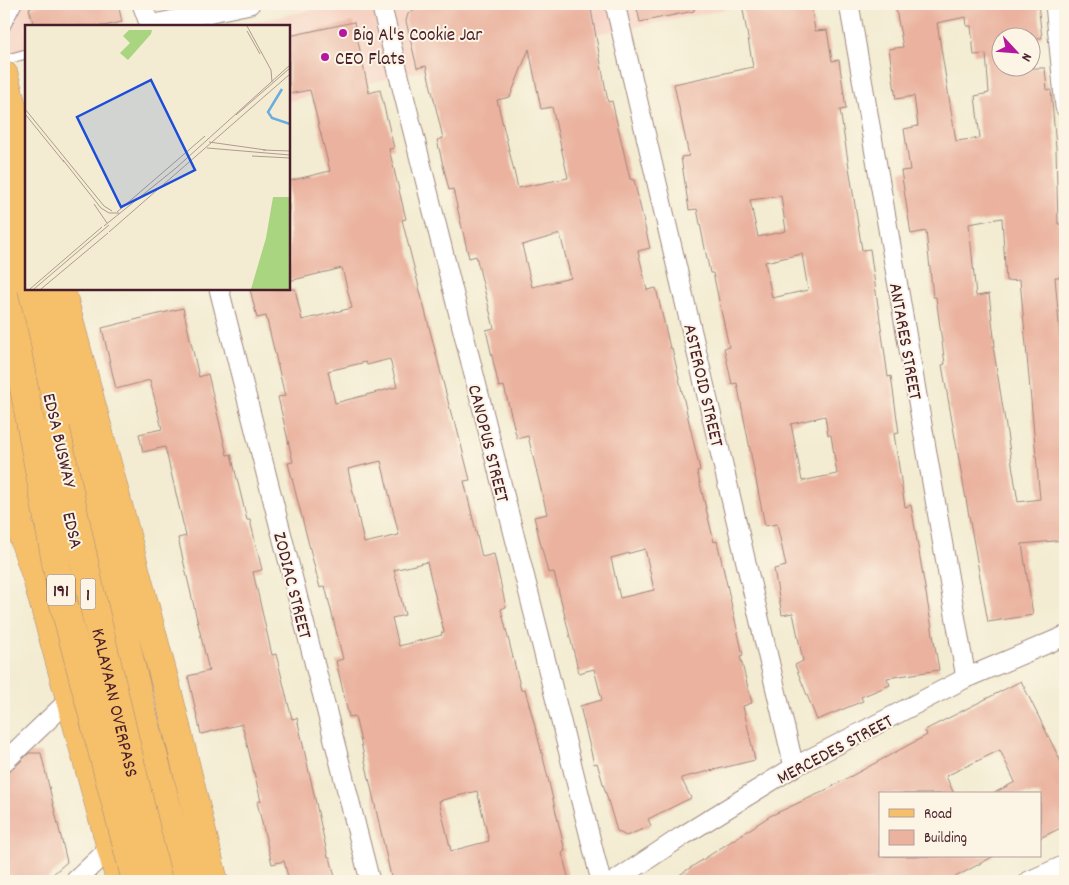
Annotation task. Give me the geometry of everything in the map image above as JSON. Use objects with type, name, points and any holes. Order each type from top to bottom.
[{"type":"main road","points":[[4,75],[25,155]]},
{"type":"main road","points":[[4,144],[25,227]]},
{"type":"main road","points":[[4,200],[25,281]]},
{"type":"main road","name":"EDSA","points":[[4,236],[24,305],[114,709],[164,881]]},
{"type":"main road","name":"KALAYAAN OVERPASS","points":[[27,290],[38,328],[56,429],[91,594],[158,881]]},
{"type":"main road","points":[[41,290],[140,704],[186,881]]},
{"type":"main road","points":[[61,290],[169,697],[214,881]]},
{"type":"main road","name":"KALAYAAN OVERPASS","points":[[4,295],[15,340],[63,601],[136,881]]},
{"type":"main road","points":[[4,383],[12,409],[36,576]]},
{"type":"main road","points":[[7,474],[120,881]]},
{"type":"street","points":[[142,4],[149,25]]},
{"type":"street","points":[[154,25],[250,4]]},
{"type":"street","name":"CANOPUS STREET","points":[[381,4],[601,881]]},
{"type":"street","name":"ASTEROID STREET","points":[[615,4],[794,767]]},
{"type":"street","name":"ANTARES STREET","points":[[848,4],[966,678]]},
{"type":"street","points":[[1055,4],[1065,107]]},
{"type":"street","name":"ZODIAC STREET","points":[[219,290],[370,881]]},
{"type":"street","name":"MERCEDES STREET","points":[[614,881],[794,767],[966,678],[1065,636]]},
{"type":"street","points":[[4,762],[69,700]]},
{"type":"street","points":[[75,881],[110,848]]},
{"type":"street","points":[[1029,881],[1065,865]]},
{"type":"lane","points":[[4,29],[17,4]]},
{"type":"lane","points":[[4,60],[25,54]]},
{"type":"lane","name":"EDSA BUSWAY","points":[[4,267],[49,464]]},
{"type":"lane","points":[[112,730],[154,881]]},
{"type":"shaded area","points":[[4,4],[121,4],[125,22],[114,25],[25,25],[25,50],[9,55],[4,34]]},
{"type":"shaded area","points":[[340,4],[754,4],[518,49],[290,101],[290,25],[239,25]]},
{"type":"building","points":[[43,4],[118,4],[122,22],[108,25],[34,25],[29,8]]},
{"type":"building","points":[[440,4],[590,4],[608,102],[612,101],[630,179],[634,180],[650,248],[638,251],[647,290],[656,288],[670,348],[672,348],[700,470],[697,471],[714,542],[717,541],[743,655],[740,656],[752,703],[743,706],[755,760],[681,778],[691,798],[648,819],[651,826],[626,836],[617,831],[597,763],[594,764],[580,706],[602,700],[594,669],[579,673],[554,572],[548,573],[534,517],[547,514],[528,436],[517,439],[504,386],[499,387],[486,330],[494,328],[476,256],[469,258],[453,189],[449,190],[437,140],[443,138],[426,66],[417,68],[406,21],[408,14],[413,10]],"holes":[[[529,49],[541,109],[552,107],[568,178],[518,188],[497,100],[510,97]],[[560,234],[571,278],[532,287],[522,245]],[[645,549],[654,590],[620,598],[611,558]]]},
{"type":"building","points":[[636,4],[694,4],[694,11],[640,22]]},
{"type":"building","points":[[742,4],[811,4],[815,31],[827,30],[832,61],[839,60],[846,109],[840,110],[862,250],[870,249],[888,377],[891,376],[899,433],[894,434],[905,507],[911,505],[939,670],[887,678],[890,685],[861,697],[863,701],[817,720],[795,665],[803,661],[793,613],[782,615],[774,569],[786,566],[777,524],[765,526],[737,383],[732,384],[724,348],[729,347],[713,273],[710,273],[697,209],[689,210],[681,157],[689,156],[674,84],[753,67]],"holes":[[[781,196],[786,231],[758,237],[750,200]],[[802,254],[808,290],[772,298],[765,262]],[[825,416],[828,435],[831,435],[837,474],[802,481],[791,424]]]},
{"type":"building","points":[[895,4],[1038,4],[1041,28],[992,28],[992,78],[1042,78],[1042,68],[1045,68],[1047,90],[1051,90],[1056,148],[1058,224],[1062,224],[1065,277],[1055,277],[1062,358],[1065,358],[1065,405],[1062,406],[1065,449],[1065,540],[1022,544],[1033,615],[988,622],[942,365],[945,364],[936,297],[933,297],[926,231],[911,234],[901,171],[910,170],[904,129],[918,126],[914,96],[896,99],[889,49],[903,47]],"holes":[[[966,17],[967,26],[971,26],[974,55],[986,54],[989,93],[975,96],[980,138],[956,141],[937,23]],[[1002,218],[1006,281],[1020,280],[1040,499],[1018,502],[993,346],[995,346],[989,294],[976,296],[969,224]]]},
{"type":"building","points":[[354,22],[369,93],[380,90],[394,148],[389,149],[406,219],[402,220],[453,421],[455,421],[470,480],[464,481],[482,557],[494,554],[506,607],[501,609],[521,690],[525,689],[543,757],[565,851],[562,853],[569,881],[392,881],[355,716],[349,717],[336,661],[343,659],[325,586],[320,588],[288,463],[293,462],[278,397],[285,396],[266,316],[257,318],[250,290],[295,289],[302,320],[352,308],[342,268],[290,281],[290,181],[330,171],[310,90],[290,94],[290,36]],"holes":[[[390,359],[397,387],[335,403],[328,371],[366,362],[367,365]],[[381,461],[399,535],[364,543],[348,469]],[[427,562],[444,632],[441,633],[442,635],[399,646],[392,618],[405,615],[394,570]],[[477,791],[489,841],[451,851],[439,801]]]},
{"type":"building","points":[[183,308],[199,377],[208,374],[227,455],[231,454],[247,520],[250,520],[262,570],[253,572],[272,655],[276,654],[292,719],[297,718],[328,857],[330,857],[336,881],[289,881],[284,861],[272,864],[257,802],[261,801],[242,724],[201,734],[188,676],[209,671],[178,538],[186,536],[165,447],[143,452],[139,434],[162,429],[150,380],[116,389],[102,328]]},
{"type":"building","points":[[1021,681],[1065,770],[1065,826],[1042,837],[1042,792],[996,792],[1015,782],[1000,750],[946,776],[953,792],[879,792],[879,858],[990,858],[948,881],[670,881],[770,816],[820,793],[927,735],[925,730]]},
{"type":"building","points":[[29,753],[41,753],[67,862],[45,881],[4,881],[4,774],[12,770]]},
{"type":"place","name":"Big Al's Cookie Jar","points":[[343,33]]},
{"type":"place","name":"CEO Flats","points":[[325,57]]}]
